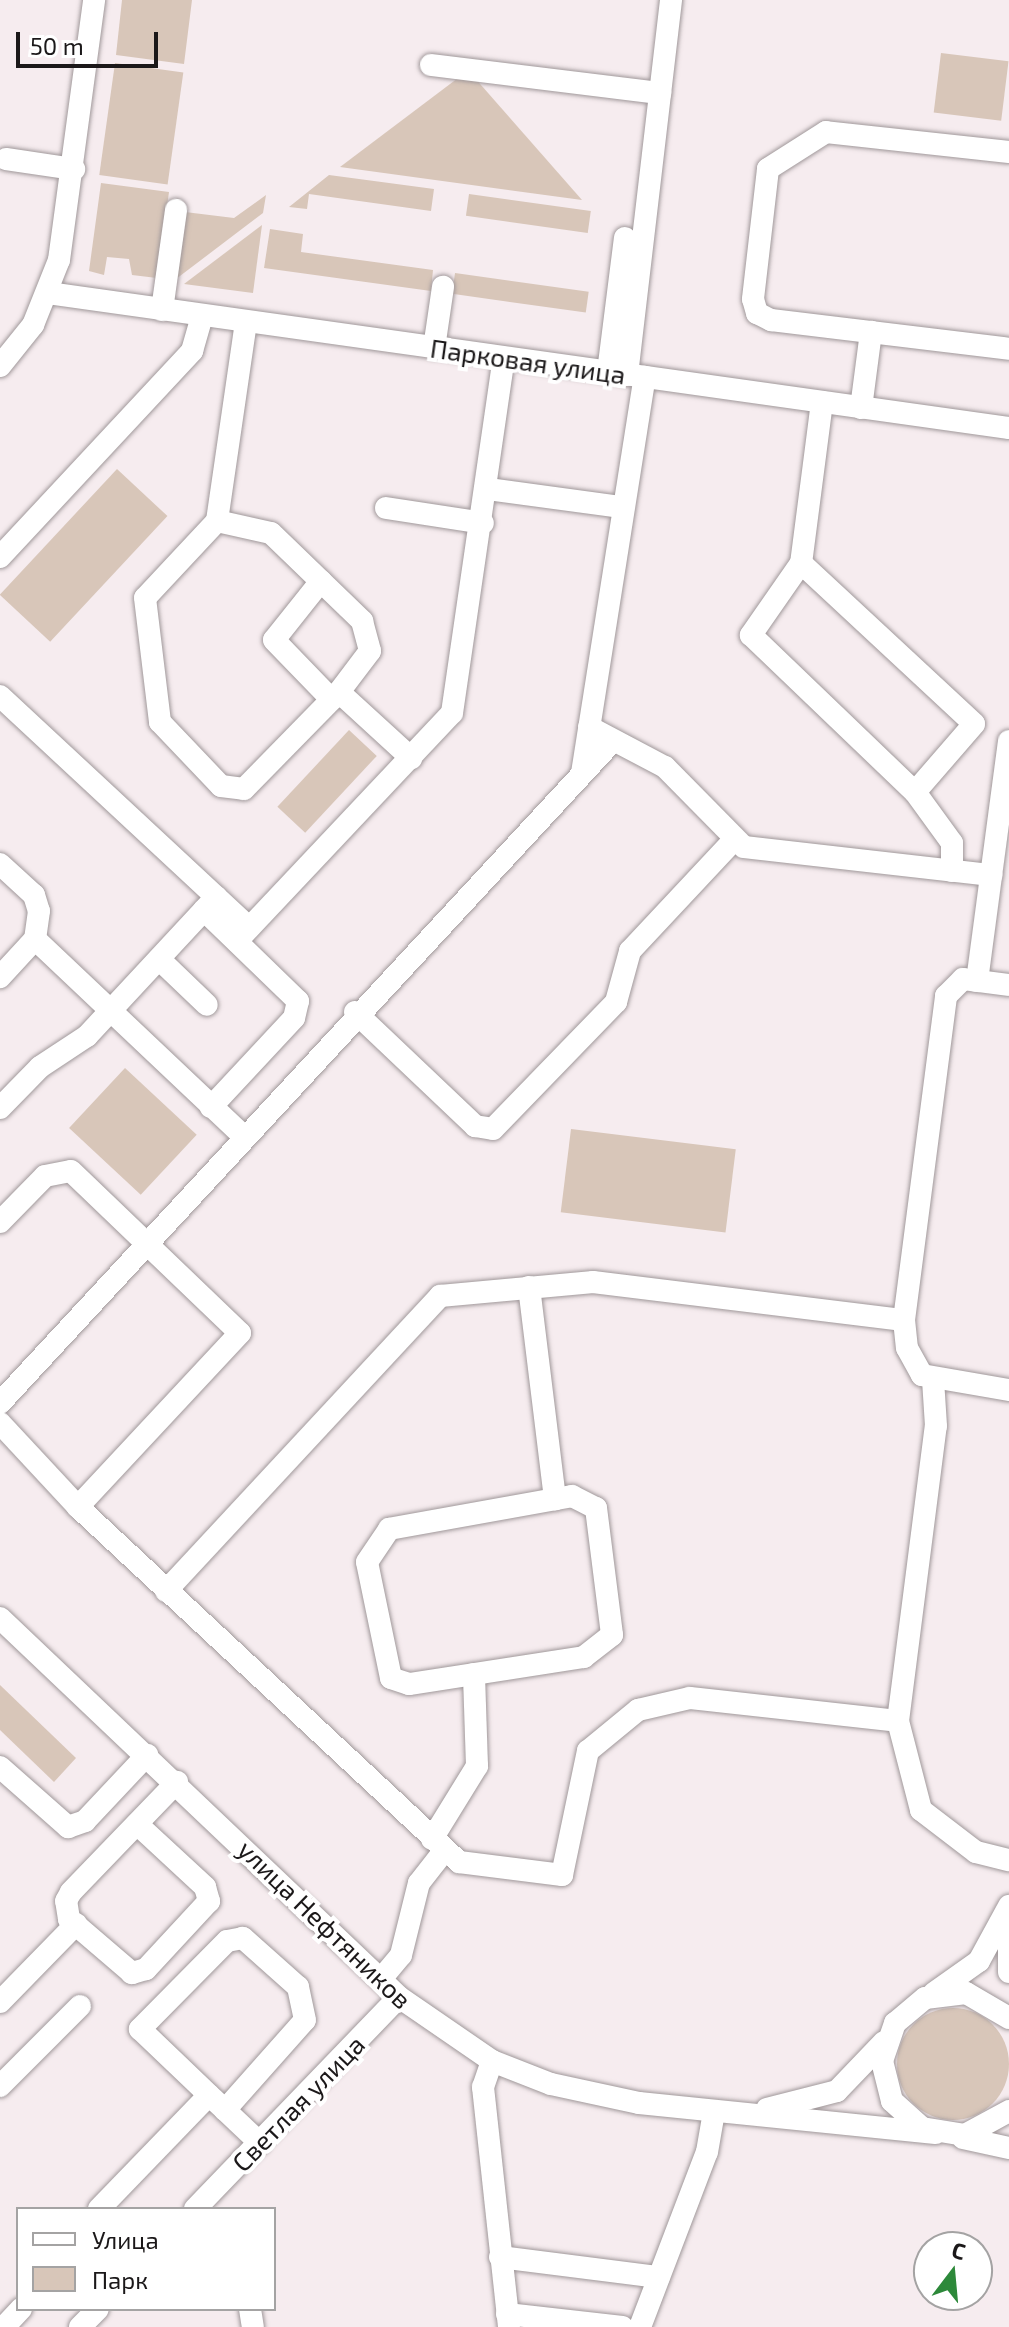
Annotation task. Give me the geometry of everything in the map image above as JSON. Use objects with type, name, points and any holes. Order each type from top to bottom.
[{"type":"street","points":[[0,366],[48,293],[74,169],[94,0]]},
{"type":"street","points":[[626,375],[671,0]]},
{"type":"street","points":[[431,65],[660,93]]},
{"type":"street","points":[[1009,152],[836,131],[772,164],[757,313],[871,332],[1009,349]]},
{"type":"street","points":[[6,159],[74,169]]},
{"type":"street","points":[[162,310],[176,210]]},
{"type":"street","points":[[582,773],[622,507],[626,375],[625,238]]},
{"type":"street","points":[[434,348],[443,287]]},
{"type":"street","name":"Парковая улица","points":[[48,293],[1009,428]]},
{"type":"street","points":[[0,557],[192,351],[202,315]]},
{"type":"street","points":[[217,521],[271,533],[362,621],[371,642],[335,696],[244,789],[221,786],[163,731],[145,598],[217,521],[246,322]]},
{"type":"street","points":[[861,408],[871,332]]},
{"type":"street","points":[[243,934],[452,713],[459,693],[504,358]]},
{"type":"street","points":[[822,402],[801,563],[755,623],[753,640],[915,792],[952,843],[952,871]]},
{"type":"street","points":[[488,489],[622,507]]},
{"type":"street","points":[[386,508],[483,523]]},
{"type":"street","points":[[801,563],[974,724],[915,792]]},
{"type":"street","points":[[321,581],[274,640],[335,696],[411,758]]},
{"type":"street","points":[[0,696],[243,934],[293,992],[298,1010],[211,1107]]},
{"type":"street","points":[[589,727],[611,743],[665,767],[733,841],[991,875]]},
{"type":"street","points":[[977,981],[1009,741]]},
{"type":"street","points":[[0,1403],[355,1012],[611,743]]},
{"type":"street","points":[[355,1012],[475,1126],[493,1129],[616,1002],[630,951],[733,841]]},
{"type":"street","points":[[0,864],[38,903],[35,939],[0,977]]},
{"type":"street","points":[[0,1108],[110,1012],[210,904]]},
{"type":"street","points":[[35,939],[243,1136]]},
{"type":"street","points":[[159,959],[207,1005]]},
{"type":"street","points":[[1009,985],[963,979],[946,996],[904,1320],[913,1364],[933,1380],[1009,1390]]},
{"type":"street","points":[[0,1222],[45,1176],[62,1170],[81,1177],[150,1240],[240,1333],[78,1507]]},
{"type":"street","points":[[166,1591],[440,1296],[593,1282],[904,1320]]},
{"type":"street","points":[[529,1287],[555,1499]]},
{"type":"street","points":[[933,1380],[936,1426],[898,1721],[921,1810],[976,1852],[1009,1860]]},
{"type":"street","points":[[0,1423],[78,1507],[166,1591],[438,1845],[469,1866],[562,1875],[584,1759],[638,1710],[690,1698],[898,1721]]},
{"type":"street","points":[[580,1496],[596,1508],[615,1631],[590,1655],[474,1674],[409,1684],[391,1678],[370,1552],[396,1525],[580,1496]]},
{"type":"street","name":"улица Нефтяников","points":[[0,1618],[177,1782],[399,1997],[492,2061],[581,2092],[714,2112]]},
{"type":"street","points":[[381,1979],[401,1955],[419,1883],[477,1766],[474,1674]]},
{"type":"street","points":[[0,1767],[68,1827],[85,1821],[147,1755]]},
{"type":"street","points":[[137,1824],[205,1887],[204,1909],[140,1972],[123,1970],[76,1924],[66,1909],[71,1892],[177,1782]]},
{"type":"street","points":[[1009,1907],[1009,1972]]},
{"type":"street","points":[[714,2112],[777,2108],[837,2091],[925,1998],[979,1961],[1009,1907]]},
{"type":"street","points":[[0,2002],[76,1924]]},
{"type":"street","points":[[101,2207],[217,2103],[305,2020],[298,1987],[243,1938],[227,1941],[140,2029],[217,2103],[260,2143]]},
{"type":"street","points":[[925,1998],[966,1993],[1009,2018]]},
{"type":"street","name":"Светлая улица","points":[[197,2207],[399,1997]]},
{"type":"street","points":[[0,2086],[80,2006]]},
{"type":"street","points":[[889,2035],[882,2061],[892,2101],[942,2135],[980,2132],[1009,2111]]},
{"type":"street","points":[[492,2061],[483,2087],[508,2321],[622,2327]]},
{"type":"street","points":[[714,2112],[942,2135],[1009,2148]]},
{"type":"street","points":[[640,2327],[714,2112]]},
{"type":"street","points":[[500,2257],[659,2277]]},
{"type":"street","points":[[4,2327],[19,2311]]},
{"type":"green space","points":[[122,0],[192,0],[184,64],[116,55]]},
{"type":"green space","points":[[941,53],[1008,61],[1001,121],[934,113]]},
{"type":"green space","points":[[115,63],[183,73],[168,185],[99,175]]},
{"type":"green space","points":[[462,75],[474,77],[582,200],[340,167]]},
{"type":"green space","points":[[329,175],[434,189],[431,211],[309,194],[307,209],[289,207]]},
{"type":"green space","points":[[101,183],[169,192],[157,278],[132,275],[129,259],[107,257],[104,275],[89,271]]},
{"type":"green space","points":[[469,194],[591,211],[588,233],[466,216]]},
{"type":"green space","points":[[266,195],[263,213],[176,279],[185,212],[234,218]]},
{"type":"green space","points":[[262,225],[253,293],[184,284]]},
{"type":"green space","points":[[270,229],[303,234],[301,252],[433,270],[431,291],[264,268]]},
{"type":"green space","points":[[455,273],[589,292],[586,313],[452,294]]},
{"type":"green space","points":[[117,469],[167,516],[50,642],[0,594]]},
{"type":"green space","points":[[349,730],[377,756],[305,833],[277,807]]},
{"type":"green space","points":[[125,1068],[197,1135],[141,1195],[69,1128]]},
{"type":"green space","points":[[571,1129],[736,1149],[726,1233],[561,1212]]},
{"type":"green space","points":[[0,1685],[76,1758],[54,1782],[0,1730]]},
{"type":"green space","points":[[953,2008],[974,2013],[992,2025],[1004,2043],[1009,2064],[1004,2085],[992,2103],[974,2115],[953,2120],[932,2115],[914,2103],[902,2085],[897,2064],[902,2043],[914,2025],[932,2013]]}]
